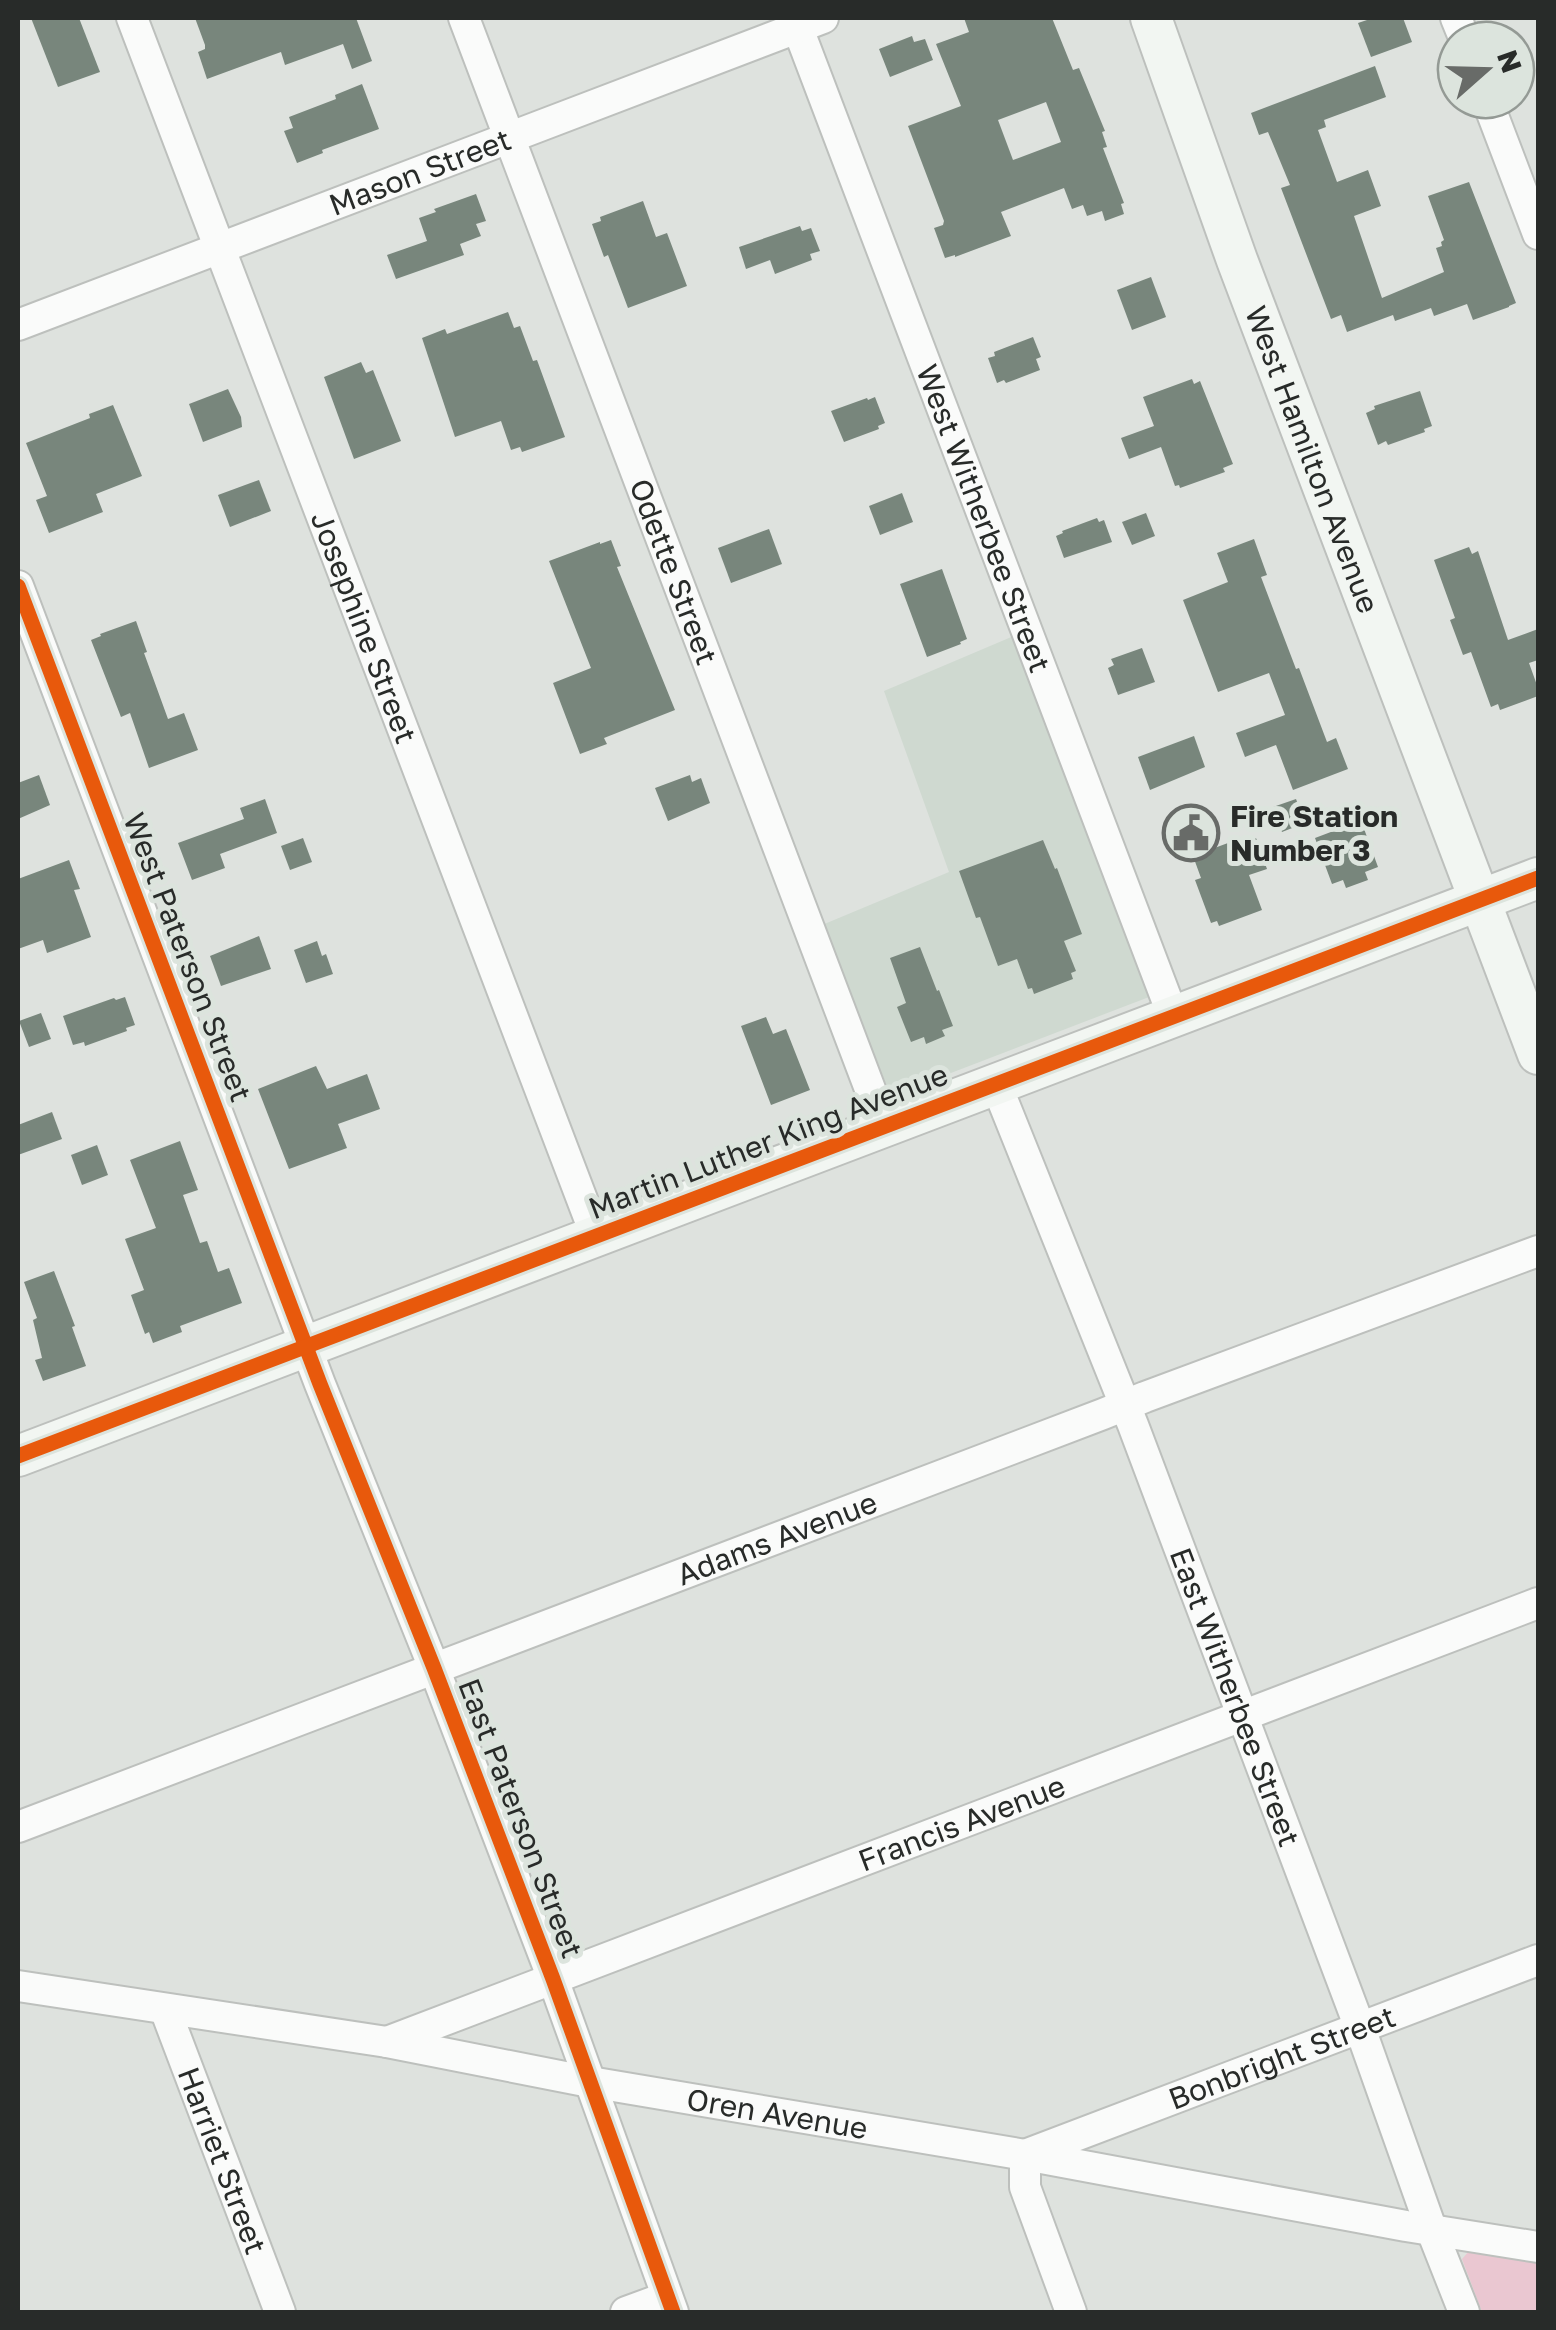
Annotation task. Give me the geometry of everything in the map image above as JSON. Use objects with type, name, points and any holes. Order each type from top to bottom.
[{"type":"street","name":"Josephine Street","points":[[132,18],[596,1236]]},
{"type":"street","name":"Odette Street","points":[[464,18],[884,1126]]},
{"type":"street","name":"West Hamilton Avenue","points":[[1151,18],[1237,260],[1538,1054]]},
{"type":"street","name":"Mason Street","points":[[18,325],[805,21]]},
{"type":"street","name":"West Witherbee Street","points":[[805,21],[1173,1016]]},
{"type":"street","points":[[1495,120],[1538,234]]},
{"type":"street","name":"West Paterson Street","points":[[18,586],[306,1347]]},
{"type":"street","name":"Martin Luther King Avenue","points":[[18,1456],[1538,878]]},
{"type":"street","name":"East Witherbee Street","points":[[996,1084],[1124,1405],[1464,2312]]},
{"type":"street","name":"Adams Avenue","points":[[18,1827],[1538,1251]]},
{"type":"street","name":"East Paterson Street","points":[[306,1347],[553,1979],[670,2305]]},
{"type":"street","name":"Francis Avenue","points":[[386,2042],[1538,1603]]},
{"type":"street","name":"Bonbright Street","points":[[1025,2155],[1538,1960]]},
{"type":"street","name":"Oren Avenue","points":[[18,1986],[386,2042],[590,2082],[1538,2247]]},
{"type":"street","name":"Harriet Street","points":[[166,2009],[280,2312]]},
{"type":"street","points":[[1025,2155],[1026,2187],[1071,2312]]},
{"type":"street","points":[[626,2312],[670,2305]]},
{"type":"shaded area","points":[[1016,635],[1149,997],[891,1096],[822,925],[949,872],[884,691]]},
{"type":"shaded area","points":[[1470,2250],[1538,2261],[1538,2312],[1482,2312],[1462,2259]]},
{"type":"building","points":[[31,18],[79,18],[100,72],[58,87]]},
{"type":"building","points":[[195,18],[356,18],[372,61],[352,69],[343,44],[285,65],[281,52],[207,79],[198,52],[205,45]]},
{"type":"building","points":[[964,18],[1052,18],[1073,70],[1079,68],[1105,131],[1102,132],[1107,147],[1103,148],[1124,203],[1124,214],[1105,221],[1102,211],[1087,216],[1083,205],[1072,209],[1064,188],[1001,212],[1011,236],[945,258],[934,228],[944,221],[908,126],[961,106],[936,44],[969,32]],"holes":[[[1046,102],[1061,142],[1013,160],[998,120]]]},
{"type":"building","points":[[1373,18],[1403,18],[1412,42],[1371,57],[1358,23]]},
{"type":"building","points":[[912,36],[914,42],[925,39],[933,60],[890,77],[879,49]]},
{"type":"building","points":[[1375,66],[1386,97],[1324,120],[1326,127],[1318,130],[1337,182],[1368,170],[1381,206],[1354,216],[1382,298],[1444,272],[1436,248],[1444,240],[1428,196],[1469,182],[1516,303],[1473,320],[1467,304],[1434,316],[1431,308],[1395,321],[1393,315],[1347,332],[1341,315],[1331,319],[1281,188],[1290,185],[1268,132],[1259,135],[1251,113]]},
{"type":"building","points":[[362,84],[379,129],[297,163],[284,131],[293,128],[289,117]]},
{"type":"building","points":[[476,194],[486,221],[476,224],[481,236],[460,244],[464,255],[396,279],[387,255],[427,241],[419,218]]},
{"type":"building","points":[[643,201],[656,237],[667,233],[687,286],[628,308],[592,224],[601,221],[600,217]]},
{"type":"building","points":[[800,226],[802,231],[811,228],[820,251],[810,254],[812,260],[775,274],[770,260],[746,269],[739,247]]},
{"type":"building","points":[[1151,277],[1166,317],[1132,330],[1117,290]]},
{"type":"building","points":[[508,312],[514,328],[520,326],[533,361],[537,360],[565,437],[522,452],[520,447],[511,450],[501,421],[455,437],[422,338],[445,329],[447,334]]},
{"type":"building","points":[[1033,337],[1041,357],[1036,359],[1040,370],[997,383],[988,358]]},
{"type":"building","points":[[361,362],[366,373],[373,370],[401,441],[354,459],[324,377]]},
{"type":"building","points":[[1192,379],[1194,384],[1200,381],[1233,464],[1223,468],[1225,472],[1180,488],[1175,486],[1161,447],[1129,459],[1121,438],[1154,426],[1143,397]]},
{"type":"building","points":[[228,389],[242,427],[203,442],[189,404]]},
{"type":"building","points":[[1420,391],[1432,426],[1425,432],[1378,445],[1366,413],[1374,406]]},
{"type":"building","points":[[875,397],[885,423],[844,442],[831,411]]},
{"type":"building","points":[[113,405],[142,476],[96,494],[103,512],[49,533],[36,500],[47,496],[26,443]]},
{"type":"building","points":[[259,480],[271,511],[230,527],[218,495]]},
{"type":"building","points":[[902,493],[913,522],[880,535],[869,506]]},
{"type":"building","points":[[1146,513],[1155,536],[1132,545],[1122,522]]},
{"type":"building","points":[[1097,518],[1099,522],[1104,520],[1112,542],[1064,558],[1056,536]]},
{"type":"building","points":[[769,529],[782,564],[731,583],[718,548]]},
{"type":"building","points":[[1254,539],[1267,575],[1261,577],[1296,669],[1299,668],[1327,742],[1336,738],[1348,769],[1293,790],[1276,745],[1245,757],[1236,733],[1285,715],[1269,673],[1218,692],[1183,600],[1228,582],[1217,553]]},
{"type":"building","points":[[611,540],[621,566],[617,567],[675,710],[604,738],[607,744],[580,754],[553,683],[591,668],[549,561]]},
{"type":"building","points":[[1469,547],[1472,554],[1478,551],[1508,640],[1538,629],[1538,660],[1529,663],[1538,696],[1500,710],[1498,704],[1491,707],[1471,652],[1463,655],[1450,620],[1455,618],[1434,560]]},
{"type":"building","points":[[942,569],[967,639],[927,657],[900,584]]},
{"type":"building","points":[[136,621],[168,719],[184,713],[198,750],[149,768],[130,713],[121,717],[91,640]]},
{"type":"building","points":[[1142,648],[1155,682],[1118,695],[1108,668],[1114,665],[1111,659]]},
{"type":"building","points":[[1194,736],[1205,767],[1150,790],[1138,757]]},
{"type":"building","points":[[39,775],[50,805],[18,819],[18,783]]},
{"type":"building","points":[[690,775],[692,782],[701,778],[710,803],[668,821],[655,788]]},
{"type":"building","points":[[265,799],[277,833],[220,854],[225,868],[192,880],[178,843],[244,819],[240,808]]},
{"type":"building","points":[[1296,799],[1305,823],[1282,832],[1273,807]]},
{"type":"building","points":[[1352,824],[1354,829],[1363,826],[1378,867],[1365,872],[1368,880],[1346,888],[1343,880],[1332,884],[1315,838]]},
{"type":"building","points":[[303,838],[312,862],[290,870],[281,846]]},
{"type":"building","points":[[1256,838],[1267,869],[1249,875],[1262,910],[1219,926],[1217,921],[1211,923],[1195,880],[1201,878],[1193,856],[1236,840],[1238,845]]},
{"type":"building","points":[[1043,840],[1082,934],[1064,941],[1076,971],[1071,973],[1073,979],[1034,994],[1032,988],[1028,989],[1017,959],[998,966],[959,871]]},
{"type":"building","points":[[69,860],[80,889],[74,890],[91,937],[47,953],[43,940],[18,949],[18,879]]},
{"type":"building","points":[[259,936],[271,969],[221,986],[210,956]]},
{"type":"building","points":[[317,941],[333,974],[306,983],[294,950]]},
{"type":"building","points":[[920,947],[953,1026],[942,1030],[945,1036],[926,1044],[924,1037],[911,1042],[897,1007],[906,1003],[890,958]]},
{"type":"building","points":[[125,997],[135,1025],[85,1046],[84,1042],[73,1045],[63,1016]]},
{"type":"building","points":[[41,1013],[51,1039],[29,1047],[19,1021]]},
{"type":"building","points":[[766,1017],[773,1034],[786,1029],[810,1090],[771,1105],[741,1026]]},
{"type":"building","points":[[316,1066],[327,1089],[367,1074],[380,1109],[338,1124],[347,1148],[289,1169],[258,1089]]},
{"type":"building","points":[[52,1112],[62,1139],[18,1155],[18,1125]]},
{"type":"building","points":[[180,1141],[198,1190],[183,1195],[200,1243],[207,1241],[218,1272],[229,1268],[242,1303],[180,1326],[182,1332],[153,1343],[149,1332],[145,1334],[131,1295],[144,1290],[125,1239],[156,1228],[130,1160]]},
{"type":"building","points":[[97,1145],[108,1175],[82,1185],[71,1155]]},
{"type":"building","points":[[54,1271],[86,1366],[43,1381],[35,1360],[42,1358],[33,1320],[37,1318],[24,1282]]},
{"type":"cycle path","points":[[18,586],[320,1384],[553,1979],[673,2312]]},
{"type":"cycle path","points":[[18,1456],[1538,878]]},
{"type":"place","name":"Fire Station Number 3","points":[[1191,833]]}]
